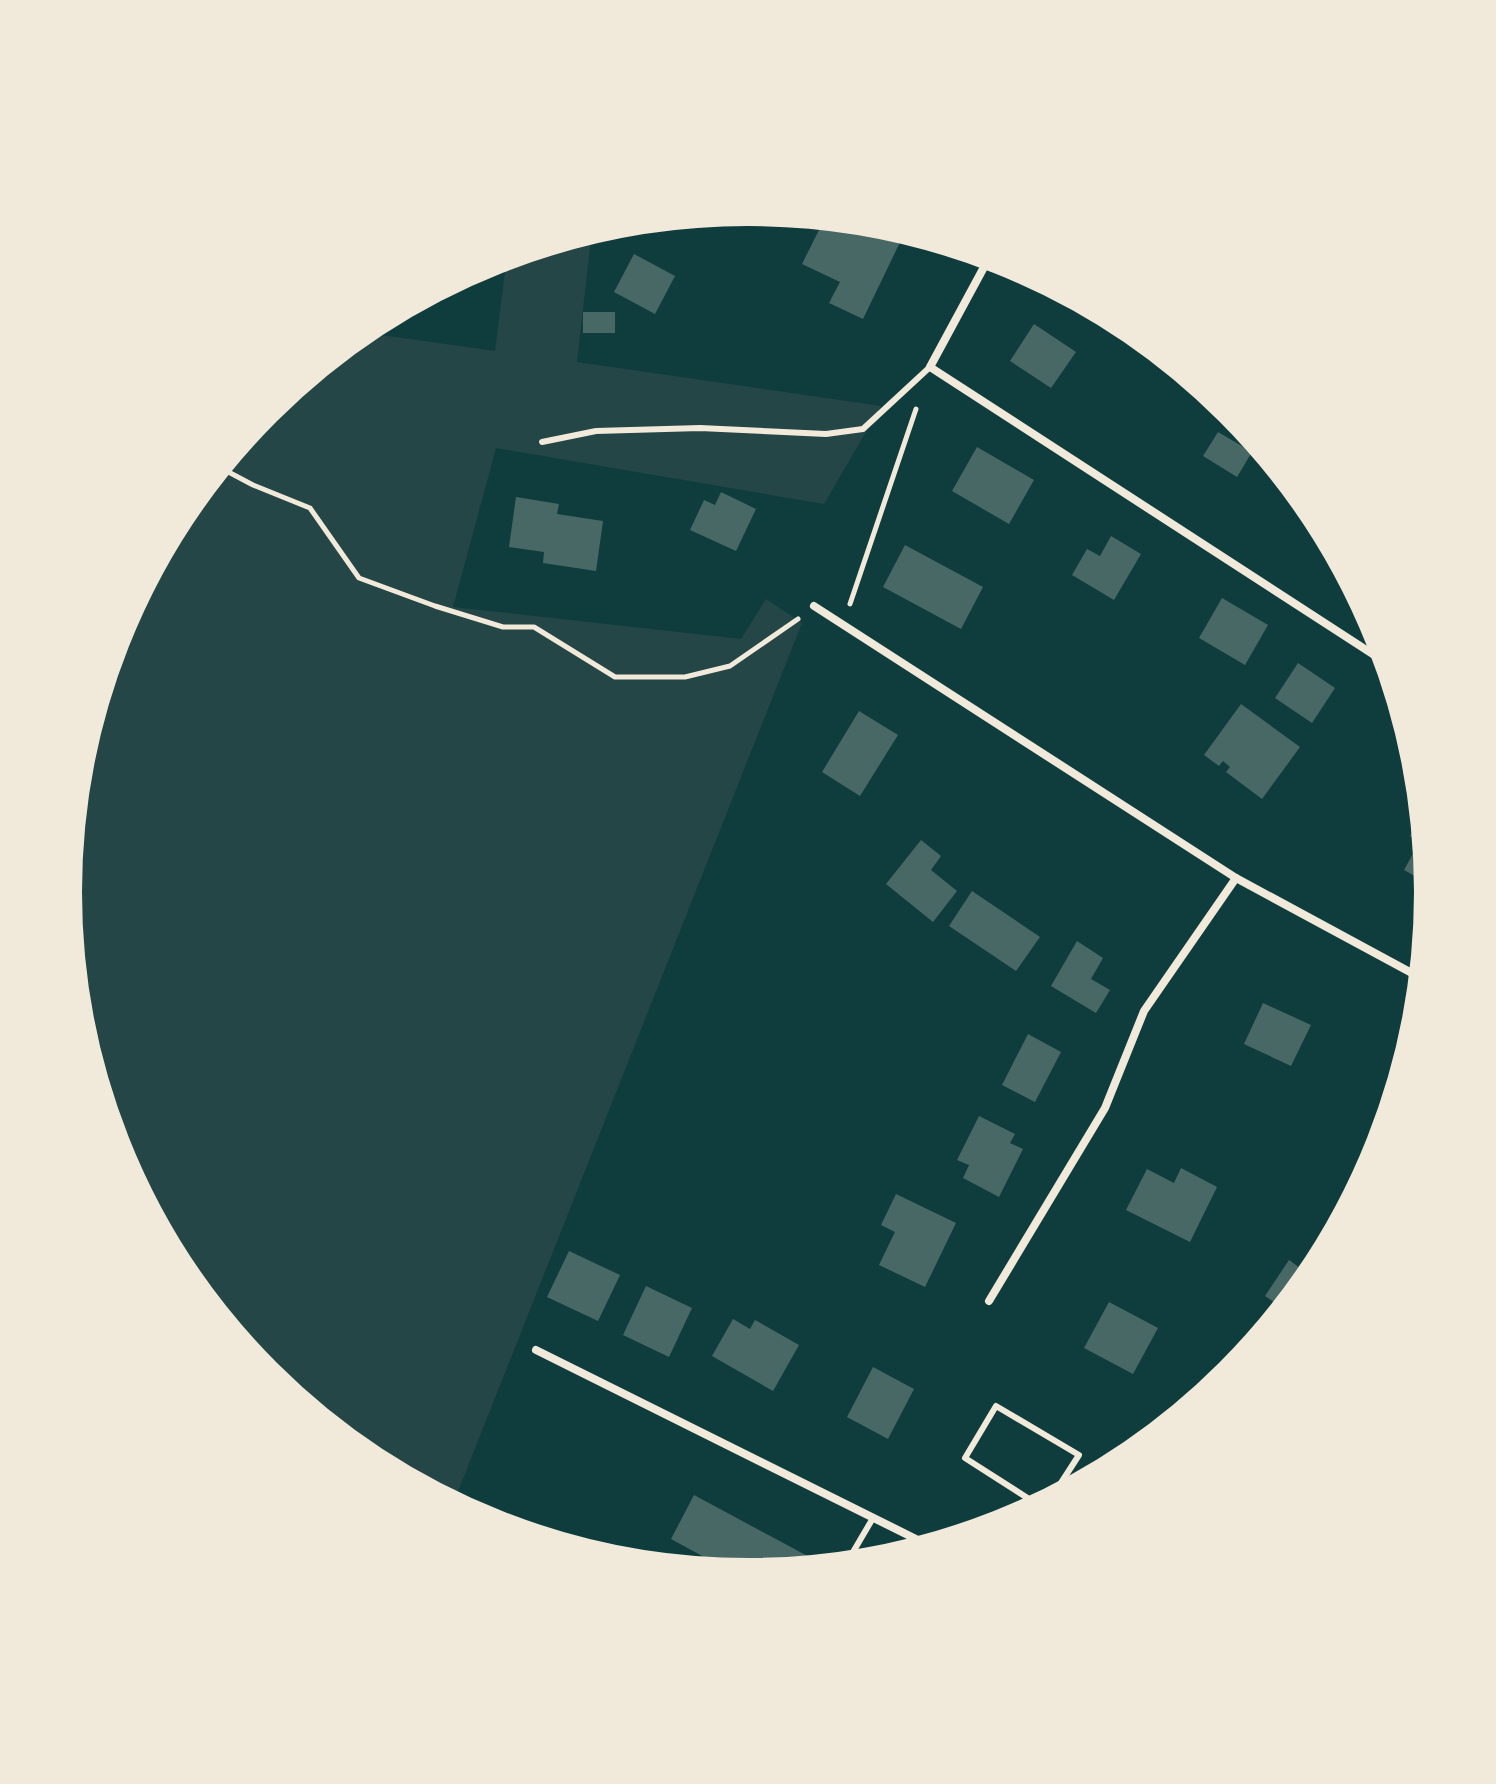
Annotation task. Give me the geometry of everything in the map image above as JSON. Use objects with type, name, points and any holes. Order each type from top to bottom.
[{"type":"street","points":[[984,267],[930,367],[1372,654]]},
{"type":"street","points":[[814,606],[1236,878],[1411,972]]},
{"type":"street","points":[[989,1301],[1105,1108],[1144,1011],[1236,878]]},
{"type":"street","points":[[536,1350],[915,1538]]},
{"type":"lane","points":[[542,442],[596,431],[700,428],[826,434],[863,429],[930,367]]},
{"type":"lane","points":[[1028,1498],[965,1458],[996,1406],[1079,1455],[1062,1481]]},
{"type":"lane","points":[[854,1551],[873,1518]]},
{"type":"path","points":[[843,625],[930,367]]},
{"type":"path","points":[[229,472],[310,508],[359,578],[503,627],[534,627],[615,677],[685,677],[730,666],[814,606]]},
{"type":"shaded area","points":[[590,243],[577,362],[881,406],[824,504],[496,448],[453,607],[741,639],[766,599],[802,623],[457,1493],[414,1471],[377,1447],[308,1394],[276,1364],[218,1299],[169,1226],[131,1148],[103,1065],[93,1022],[81,936],[81,848],[93,762],[115,677],[169,558],[218,485],[276,420],[308,390],[380,335],[495,351],[505,270]]},
{"type":"building","points":[[820,228],[900,242],[863,319],[829,303],[840,282],[802,264]]},
{"type":"building","points":[[634,254],[675,276],[655,314],[614,292]]},
{"type":"building","points":[[583,312],[615,312],[615,333],[583,333]]},
{"type":"building","points":[[1034,324],[1076,352],[1051,388],[1010,361]]},
{"type":"building","points":[[1218,432],[1251,453],[1237,477],[1203,456]]},
{"type":"building","points":[[977,447],[1034,480],[1009,524],[952,491]]},
{"type":"building","points":[[721,492],[756,509],[736,551],[690,530],[704,500],[715,505]]},
{"type":"building","points":[[516,497],[559,504],[557,514],[603,521],[596,571],[543,563],[544,552],[509,547]]},
{"type":"building","points":[[1111,536],[1141,554],[1114,600],[1072,575],[1087,549],[1100,556]]},
{"type":"building","points":[[905,545],[983,587],[961,629],[883,587]]},
{"type":"building","points":[[1222,598],[1268,625],[1245,665],[1199,638]]},
{"type":"building","points":[[1298,663],[1335,688],[1312,723],[1275,698]]},
{"type":"building","points":[[1241,704],[1300,747],[1262,799],[1226,772],[1230,767],[1223,761],[1219,766],[1204,755]]},
{"type":"building","points":[[859,711],[898,735],[860,796],[822,772]]},
{"type":"building","points":[[921,840],[941,856],[931,870],[957,891],[933,922],[886,884]]},
{"type":"building","points":[[1415,850],[1416,877],[1404,870]]},
{"type":"building","points":[[972,891],[1040,937],[1016,971],[949,926]]},
{"type":"building","points":[[1077,941],[1103,958],[1091,979],[1110,990],[1096,1013],[1051,986]]},
{"type":"building","points":[[1263,1003],[1311,1025],[1291,1066],[1244,1044]]},
{"type":"building","points":[[1028,1034],[1061,1052],[1035,1102],[1002,1085]]},
{"type":"building","points":[[979,1116],[1015,1134],[1010,1143],[1023,1149],[999,1197],[963,1178],[969,1165],[957,1160]]},
{"type":"building","points":[[1181,1168],[1217,1187],[1190,1242],[1126,1210],[1147,1169],[1174,1183]]},
{"type":"building","points":[[896,1194],[956,1223],[925,1287],[879,1265],[895,1232],[881,1225]]},
{"type":"building","points":[[569,1251],[620,1275],[598,1321],[547,1297]]},
{"type":"building","points":[[1289,1260],[1300,1268],[1275,1303],[1265,1296]]},
{"type":"building","points":[[646,1286],[692,1308],[669,1357],[623,1335]]},
{"type":"building","points":[[1109,1302],[1158,1328],[1133,1374],[1084,1348]]},
{"type":"building","points":[[733,1319],[750,1329],[755,1320],[799,1345],[773,1391],[712,1356]]},
{"type":"building","points":[[873,1367],[914,1389],[888,1439],[847,1417]]},
{"type":"building","points":[[694,1495],[809,1557],[708,1559],[671,1539]]}]
